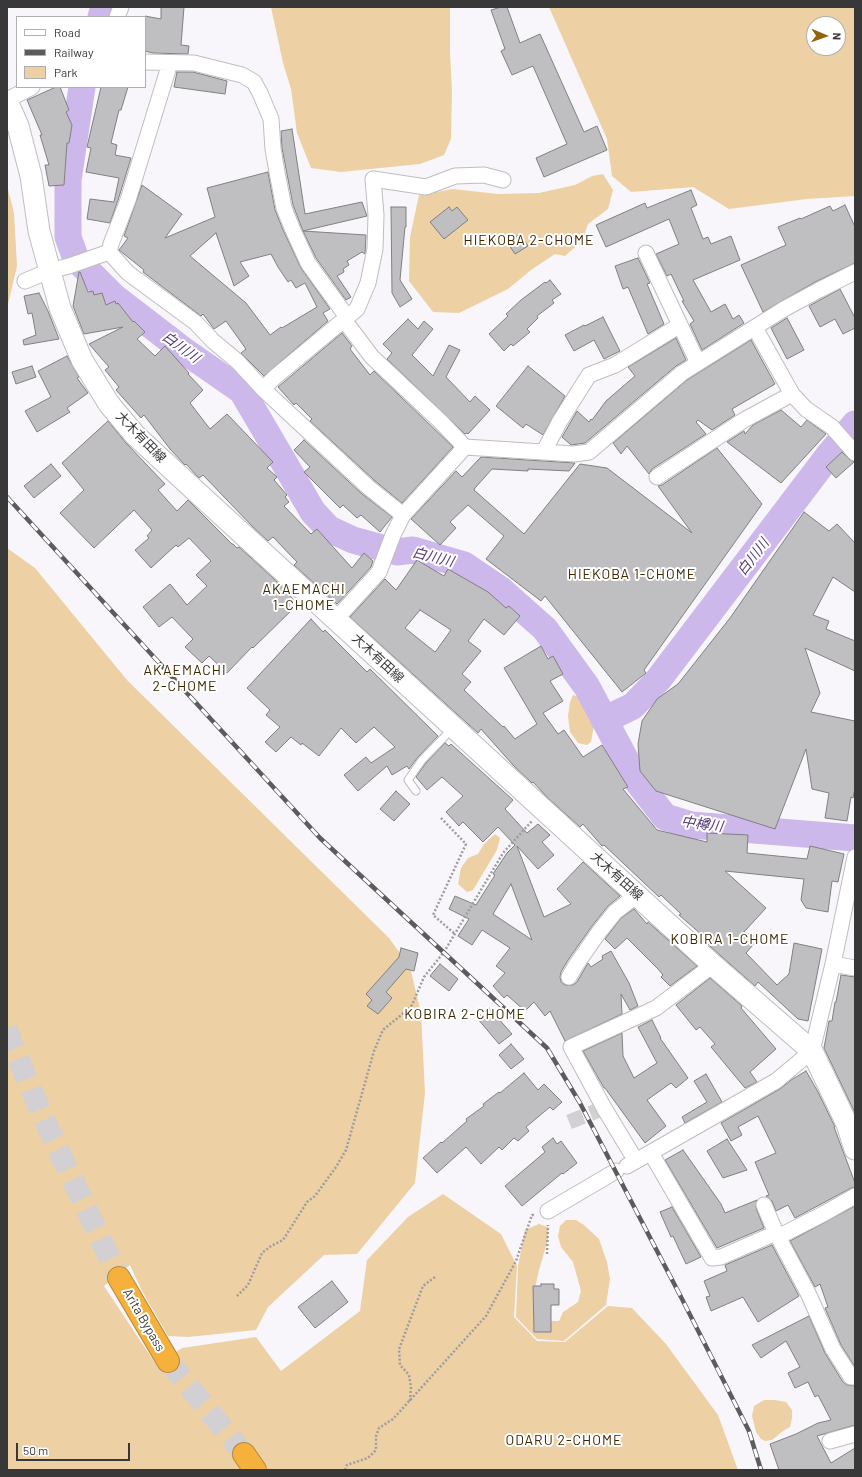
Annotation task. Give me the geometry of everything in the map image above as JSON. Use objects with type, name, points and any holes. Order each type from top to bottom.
[{"type":"highway","name":"Arita Bypass","points":[[119,1278],[168,1361]]},
{"type":"main road","name":"大木有田線","points":[[7,100],[18,126],[31,176],[38,231],[56,270],[60,308],[82,360],[109,404],[135,435],[713,965],[812,1050],[847,1124],[855,1149]]},
{"type":"street","points":[[146,62],[194,63],[242,75],[254,82],[271,118],[273,149],[284,208],[308,263],[372,357],[440,421],[465,447],[574,454],[589,452],[682,372],[801,300],[855,272]]},
{"type":"street","points":[[170,63],[128,200],[110,244],[110,252],[128,273],[196,323],[213,341],[237,361],[263,389],[402,516]]},
{"type":"street","points":[[7,100],[30,88]]},
{"type":"street","points":[[263,389],[275,377],[357,309],[368,283],[375,250],[376,215],[373,179],[426,187],[455,176],[484,175],[503,180]]},
{"type":"street","points":[[25,281],[110,252]]},
{"type":"street","points":[[646,253],[698,363]]},
{"type":"street","points":[[544,451],[560,421],[589,375],[615,365],[680,325]]},
{"type":"street","points":[[755,328],[792,394],[806,409],[832,427],[855,452]]},
{"type":"street","points":[[657,477],[744,420],[792,394]]},
{"type":"street","points":[[336,619],[379,572],[402,516],[465,447]]},
{"type":"street","points":[[548,1211],[776,1081],[812,1050],[833,964],[854,863]]},
{"type":"street","points":[[569,977],[576,965],[615,912],[637,895]]},
{"type":"street","points":[[833,964],[855,968]]},
{"type":"street","points":[[626,1166],[604,1108],[571,1047],[656,1008],[713,965]]},
{"type":"street","points":[[651,1152],[712,1258],[721,1257],[777,1235],[823,1214],[855,1196]]},
{"type":"street","points":[[764,1205],[777,1235],[808,1293],[834,1349],[851,1377],[855,1377]]},
{"type":"street","points":[[830,1441],[855,1434]]},
{"type":"lane","points":[[416,791],[408,780],[422,760],[454,727]]},
{"type":"path","points":[[237,1296],[248,1285],[262,1253],[271,1246],[283,1240],[307,1202],[315,1196],[336,1167],[346,1150],[374,1051],[384,1028],[400,1017],[412,1005],[424,977],[444,952],[503,853],[543,809]]},
{"type":"path","points":[[441,818],[466,844],[432,915],[455,934]]},
{"type":"path","points":[[345,1470],[347,1465],[368,1458],[376,1450],[376,1436],[379,1428],[393,1420],[486,1316],[516,1261],[532,1215],[548,1211],[547,1254]]},
{"type":"path","points":[[410,1402],[411,1387],[409,1375],[400,1365],[399,1349],[423,1286],[435,1277]]},
{"type":"green space","points":[[271,7],[450,7],[452,91],[451,139],[444,155],[420,164],[341,172],[311,168],[297,133],[291,89],[283,63]]},
{"type":"green space","points":[[549,7],[855,7],[855,196],[807,199],[729,209],[693,187],[631,192],[612,176],[607,139]]},
{"type":"green space","points":[[603,174],[613,190],[608,209],[588,224],[582,241],[565,256],[555,254],[531,270],[508,289],[459,313],[433,312],[409,281],[410,237],[419,195],[453,189],[498,194],[539,193],[575,185],[592,176]]},
{"type":"green space","points":[[7,185],[14,213],[17,266],[7,309]]},
{"type":"green space","points":[[7,548],[35,568],[127,680],[389,938],[410,967],[421,1013],[425,1093],[415,1183],[357,1254],[324,1255],[268,1307],[256,1330],[188,1337],[168,1336],[142,1291],[130,1265],[104,1286],[159,1369],[174,1358],[174,1353],[182,1348],[256,1337],[281,1371],[360,1311],[367,1260],[408,1217],[443,1194],[501,1234],[517,1266],[514,1317],[537,1341],[565,1342],[608,1306],[632,1308],[666,1344],[718,1415],[738,1470],[7,1470]]},
{"type":"green space","points":[[573,695],[579,697],[594,725],[591,742],[587,745],[578,743],[570,732],[568,716],[570,702]]},
{"type":"green space","points":[[495,834],[500,838],[497,850],[473,890],[467,892],[458,884],[461,868],[468,858],[478,854],[484,844]]},
{"type":"green space","points":[[566,1220],[576,1220],[584,1225],[599,1239],[607,1262],[610,1279],[606,1305],[564,1341],[537,1339],[516,1317],[518,1266],[525,1230],[539,1224],[548,1227],[548,1239],[533,1298],[539,1321],[559,1321],[563,1312],[578,1302],[581,1291],[573,1262],[561,1247],[558,1236],[560,1226]]},
{"type":"green space","points":[[764,1400],[786,1402],[792,1410],[790,1427],[772,1440],[765,1441],[761,1439],[756,1432],[752,1416],[754,1406]]},
{"type":"building","points":[[161,7],[184,7],[181,45],[189,46],[188,54],[153,53],[146,51],[146,16],[161,19]]},
{"type":"building","points":[[507,7],[520,43],[540,34],[584,132],[597,126],[607,150],[544,177],[536,158],[567,144],[533,66],[512,75],[501,51],[505,49],[491,10]]},
{"type":"building","points":[[177,72],[193,72],[227,81],[225,94],[174,87]]},
{"type":"building","points":[[54,88],[60,88],[69,110],[66,112],[72,125],[69,143],[67,143],[64,185],[49,186],[45,165],[49,165],[40,135],[42,135],[27,100]]},
{"type":"building","points":[[101,88],[128,88],[121,110],[119,110],[111,143],[117,145],[115,155],[131,158],[110,223],[87,219],[90,199],[114,202],[119,178],[86,172],[91,148],[87,147]]},
{"type":"building","points":[[292,129],[305,214],[362,202],[367,216],[303,231],[293,205],[282,148],[281,131]]},
{"type":"building","points":[[268,172],[275,210],[284,232],[301,268],[330,309],[323,313],[328,321],[264,376],[241,353],[246,349],[226,321],[214,329],[203,314],[201,316],[143,272],[144,270],[119,250],[128,238],[124,236],[142,185],[182,214],[165,238],[215,217],[207,188]],"holes":[[[216,233],[234,286],[249,276],[240,262],[271,254],[288,282],[291,280],[296,288],[305,283],[317,307],[282,328],[281,327],[270,335],[246,303],[190,256]]]},
{"type":"building","points":[[691,190],[697,205],[691,208],[703,239],[708,237],[711,244],[731,236],[740,260],[693,280],[711,312],[725,304],[733,319],[739,315],[744,323],[702,350],[690,324],[694,321],[682,301],[684,301],[671,274],[667,276],[656,254],[679,244],[669,219],[606,247],[596,225],[645,203],[647,208]]},
{"type":"building","points":[[845,205],[855,227],[855,263],[815,282],[763,312],[741,265],[786,245],[778,227],[830,206],[833,211]]},
{"type":"building","points":[[391,207],[406,207],[406,227],[400,280],[412,299],[400,307],[392,293]]},
{"type":"building","points":[[449,207],[452,211],[457,207],[468,220],[444,239],[430,222]]},
{"type":"building","points":[[303,231],[366,235],[365,254],[362,252],[347,261],[349,265],[343,269],[344,272],[337,276],[351,297],[346,300],[316,258]]},
{"type":"building","points":[[520,234],[528,246],[515,254],[507,242]]},
{"type":"building","points":[[638,258],[650,283],[647,284],[664,324],[648,334],[628,287],[623,289],[615,266]]},
{"type":"building","points":[[79,272],[88,292],[93,291],[94,295],[102,293],[106,305],[115,301],[116,304],[118,303],[133,322],[134,321],[145,332],[137,339],[155,356],[165,346],[189,373],[188,374],[203,390],[190,403],[210,429],[227,414],[273,462],[267,468],[277,477],[274,480],[287,495],[285,497],[289,502],[284,506],[311,534],[317,529],[352,568],[364,553],[373,561],[371,567],[337,604],[294,565],[297,562],[273,537],[268,541],[203,475],[199,478],[186,464],[185,465],[170,449],[144,415],[141,418],[116,390],[119,387],[105,370],[109,367],[89,344],[123,327],[84,334],[73,306]]},
{"type":"building","points":[[550,280],[561,294],[552,300],[554,303],[537,316],[538,318],[527,329],[530,332],[513,346],[511,344],[504,351],[489,334],[508,316],[506,314],[521,300]]},
{"type":"building","points":[[840,289],[855,318],[855,328],[843,334],[835,319],[820,327],[809,306]]},
{"type":"building","points":[[39,293],[59,339],[24,345],[23,340],[36,335],[32,313],[28,314],[24,296]]},
{"type":"building","points":[[603,317],[620,351],[604,359],[594,340],[574,351],[565,335]]},
{"type":"building","points":[[787,318],[804,350],[787,359],[771,328]]},
{"type":"building","points":[[408,319],[418,329],[424,321],[433,329],[412,355],[433,376],[449,345],[460,350],[446,377],[470,402],[475,396],[490,410],[468,434],[465,434],[387,359],[392,353],[383,344]]},
{"type":"building","points":[[342,333],[352,346],[350,349],[370,375],[374,371],[453,447],[402,503],[374,480],[310,421],[312,419],[296,403],[294,405],[278,387]]},
{"type":"building","points":[[676,338],[686,360],[676,366],[585,443],[571,445],[562,437],[577,411],[589,422],[591,419],[592,420],[606,401],[635,376],[628,367]]},
{"type":"building","points":[[751,340],[775,384],[732,409],[735,415],[712,430],[698,420],[696,422],[706,434],[652,469],[649,474],[627,446],[621,454],[613,443],[687,380]]},
{"type":"building","points":[[67,356],[79,377],[77,378],[88,393],[67,408],[70,412],[37,432],[25,411],[51,397],[38,371]]},
{"type":"building","points":[[32,366],[36,377],[16,384],[12,372]]},
{"type":"building","points":[[528,366],[565,396],[543,435],[526,424],[523,428],[496,406]]},
{"type":"building","points":[[781,410],[801,427],[807,420],[826,434],[781,483],[727,442],[744,431],[745,434],[753,425]]},
{"type":"building","points":[[108,421],[126,443],[165,484],[158,490],[177,511],[188,500],[232,544],[237,548],[239,547],[273,578],[298,604],[253,648],[252,647],[227,673],[209,656],[202,663],[185,647],[193,639],[172,617],[159,627],[143,607],[170,584],[187,605],[207,586],[196,575],[211,561],[189,538],[178,547],[176,545],[151,568],[135,550],[149,538],[147,536],[152,530],[134,510],[94,548],[60,513],[84,490],[62,463]]},
{"type":"building","points":[[304,440],[362,494],[392,517],[380,532],[361,515],[357,518],[343,505],[340,508],[304,472],[310,467],[294,450]]},
{"type":"building","points":[[717,448],[762,504],[644,670],[646,673],[622,692],[545,596],[541,601],[486,559],[504,536],[468,505],[450,522],[456,528],[440,545],[411,519],[456,471],[462,477],[481,457],[575,463],[569,471],[492,469],[475,488],[474,490],[524,534],[580,464],[607,468],[692,533],[658,486],[662,485]]},
{"type":"building","points":[[842,452],[854,462],[836,478],[826,467]]},
{"type":"building","points":[[51,464],[61,476],[34,498],[24,486]]},
{"type":"building","points":[[804,512],[829,531],[837,524],[855,543],[855,592],[833,577],[813,615],[829,621],[826,629],[855,641],[855,671],[805,648],[820,693],[811,712],[855,721],[855,788],[853,798],[851,797],[847,821],[825,818],[829,793],[812,789],[806,749],[775,829],[656,791],[640,771],[638,744],[642,721],[657,699],[678,684],[730,618]]},
{"type":"building","points":[[417,560],[444,576],[448,569],[488,592],[506,608],[509,606],[520,616],[504,635],[484,619],[468,641],[481,651],[462,674],[471,682],[464,690],[503,727],[504,726],[515,739],[537,724],[504,668],[541,646],[548,659],[553,656],[563,674],[550,681],[563,701],[543,713],[558,734],[564,730],[583,757],[602,745],[628,787],[623,789],[657,830],[707,842],[707,833],[748,835],[747,853],[807,859],[810,846],[844,854],[838,882],[832,881],[828,912],[806,908],[801,900],[804,879],[725,871],[766,908],[744,932],[759,938],[746,953],[777,985],[789,974],[794,943],[822,949],[808,1021],[798,1019],[758,982],[755,986],[700,937],[702,935],[679,915],[681,914],[661,895],[659,897],[604,845],[602,846],[583,824],[580,827],[533,782],[532,783],[513,765],[481,729],[478,733],[350,617],[385,579],[396,590]],"holes":[[[420,610],[451,630],[435,652],[405,628]]]},
{"type":"building","points":[[311,619],[323,632],[325,630],[367,672],[370,669],[438,736],[409,769],[407,766],[392,775],[387,766],[358,791],[344,775],[366,757],[371,763],[395,747],[374,727],[356,743],[341,728],[319,756],[302,743],[301,745],[291,737],[276,752],[265,742],[280,727],[266,715],[270,710],[247,688]]},
{"type":"building","points":[[445,743],[449,746],[451,744],[513,800],[505,809],[527,833],[538,824],[550,835],[542,842],[554,855],[538,869],[517,846],[544,917],[571,904],[557,889],[583,862],[620,896],[608,906],[592,926],[568,960],[561,972],[560,977],[561,982],[565,985],[573,985],[577,982],[588,963],[591,967],[603,959],[602,956],[611,951],[629,983],[638,1006],[630,1010],[621,994],[622,1014],[565,1041],[550,1011],[545,1016],[534,1002],[525,1011],[507,995],[504,998],[493,986],[505,973],[496,966],[510,948],[482,930],[472,945],[458,936],[469,919],[449,909],[455,896],[476,905],[495,875],[493,874],[507,853],[515,845],[498,827],[483,842],[463,822],[459,826],[446,812],[463,796],[442,777],[427,790],[416,777],[426,763]],"holes":[[[511,884],[532,940],[493,914]]]},
{"type":"building","points":[[396,791],[410,804],[394,821],[380,809]]},
{"type":"building","points":[[634,909],[647,924],[648,922],[697,966],[670,986],[661,977],[663,975],[658,969],[627,938],[615,949],[605,939],[621,918]]},
{"type":"building","points":[[401,948],[418,953],[414,971],[406,969],[386,992],[392,998],[378,1014],[367,1006],[372,1000],[366,994],[399,957]]},
{"type":"building","points":[[440,964],[458,979],[449,991],[430,976]]},
{"type":"building","points":[[841,975],[855,977],[855,1113],[824,1048],[829,1021],[832,1021]]},
{"type":"building","points":[[710,978],[742,1006],[741,1008],[776,1049],[750,1072],[757,1082],[745,1088],[711,1047],[715,1044],[700,1027],[696,1030],[676,1005]]},
{"type":"building","points":[[489,1008],[512,1034],[499,1044],[477,1018]]},
{"type":"building","points":[[652,1020],[660,1038],[688,1078],[676,1088],[671,1083],[647,1100],[666,1126],[645,1143],[604,1088],[583,1051],[622,1033],[623,1056],[634,1078],[657,1063],[638,1027]]},
{"type":"building","points":[[511,1044],[524,1059],[511,1069],[499,1055]]},
{"type":"building","points":[[806,1071],[835,1127],[855,1183],[855,1187],[795,1218],[788,1205],[776,1211],[772,1201],[766,1196],[769,1195],[755,1162],[776,1153],[758,1116],[738,1127],[742,1135],[731,1141],[721,1123],[780,1089]]},
{"type":"building","points":[[524,1073],[538,1090],[544,1084],[562,1102],[553,1110],[550,1107],[526,1127],[529,1131],[518,1141],[514,1138],[502,1150],[499,1147],[481,1164],[466,1147],[437,1173],[423,1158],[467,1121],[466,1119],[484,1106],[483,1104],[499,1092],[500,1093]]},
{"type":"building","points":[[706,1074],[722,1102],[685,1123],[682,1117],[707,1102],[694,1081]]},
{"type":"building","points":[[553,1138],[557,1144],[561,1141],[577,1163],[563,1174],[562,1173],[522,1206],[505,1186],[545,1152],[542,1147]]},
{"type":"building","points":[[727,1139],[747,1170],[723,1178],[707,1151]]},
{"type":"building","points":[[683,1150],[721,1204],[725,1213],[757,1200],[756,1208],[764,1228],[717,1248],[665,1160]]},
{"type":"building","points":[[855,1206],[855,1367],[841,1345],[825,1308],[828,1307],[820,1284],[815,1287],[790,1241]]},
{"type":"building","points":[[672,1207],[701,1257],[686,1264],[673,1236],[671,1237],[660,1212]]},
{"type":"building","points":[[772,1245],[799,1296],[758,1322],[743,1297],[711,1311],[706,1297],[710,1296],[704,1281],[727,1271],[725,1265]]},
{"type":"building","points":[[332,1281],[348,1302],[315,1328],[298,1307]]},
{"type":"building","points":[[541,1284],[554,1284],[554,1289],[559,1289],[559,1305],[551,1305],[551,1332],[534,1332],[533,1286],[541,1286]]},
{"type":"building","points":[[809,1316],[825,1353],[843,1382],[847,1385],[855,1386],[855,1425],[817,1436],[831,1463],[855,1448],[855,1470],[779,1470],[770,1444],[796,1434],[818,1423],[831,1420],[818,1395],[815,1397],[808,1382],[795,1388],[788,1373],[800,1367],[786,1341],[761,1358],[752,1345]]},
{"type":"waterway","name":"白川川","points":[[101,16],[104,7]]},
{"type":"waterway","name":"白川川","points":[[82,88],[68,180],[68,237],[76,259],[114,297],[183,350],[242,391],[313,512],[329,529],[353,540],[397,552],[413,550],[464,565],[501,590],[545,629],[587,687],[637,781],[665,817],[691,825],[855,838]]},
{"type":"waterway","name":"白川川","points":[[604,720],[633,706],[658,680],[829,455],[855,424]]},
{"type":"tunnel","points":[[7,1028],[11,1042],[44,1119],[119,1278]]},
{"type":"tunnel","points":[[569,1122],[604,1108]]},
{"type":"tunnel","points":[[168,1361],[244,1454]]},
{"type":"railway","points":[[7,497],[320,838],[547,1048],[580,1103],[749,1431],[761,1470]]},
{"type":"district","name":"HIEKOBA 2-CHOME","points":[[529,240]]},
{"type":"district","name":"HIEKOBA 1-CHOME","points":[[632,574]]},
{"type":"district","name":"AKAEMACHI 1-CHOME","points":[[304,598]]},
{"type":"district","name":"AKAEMACHI 2-CHOME","points":[[185,678]]},
{"type":"district","name":"KOBIRA 1-CHOME","points":[[730,939]]},
{"type":"district","name":"KOBIRA 2-CHOME","points":[[465,1014]]},
{"type":"district","name":"ODARU 2-CHOME","points":[[564,1440]]},
{"type":"water label","name":"中樽川","points":[[702,824]]}]
